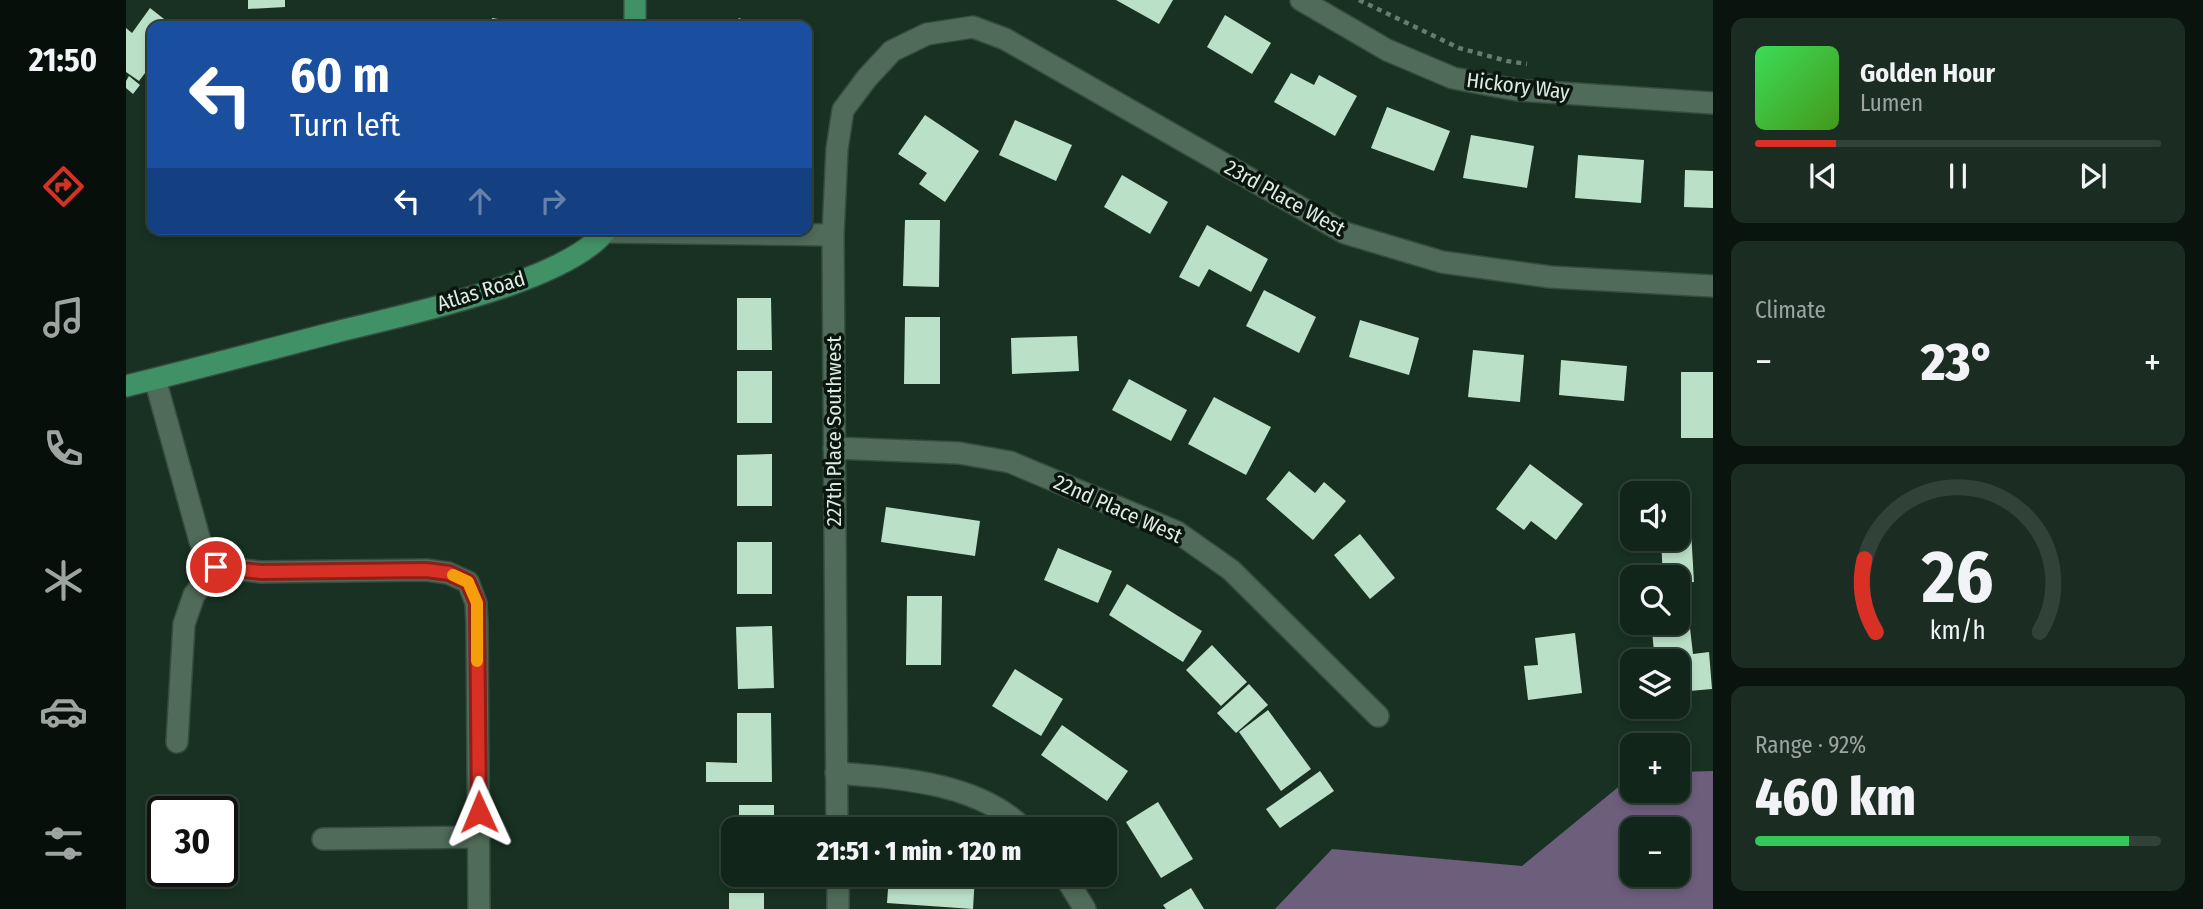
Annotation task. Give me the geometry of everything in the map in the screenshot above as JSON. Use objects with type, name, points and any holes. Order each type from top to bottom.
[{"type":"main road","points":[[635,0],[635,21]]},
{"type":"main road","name":"Atlas Road","points":[[126,386],[491,291],[556,267],[601,235]]},
{"type":"street","name":"Hickory Way","points":[[1301,0],[1387,50],[1453,78],[1517,90],[1713,103]]},
{"type":"street","name":"23rd Place West","points":[[891,51],[927,34],[973,27],[1005,39],[1345,233],[1441,262],[1550,277],[1713,286]]},
{"type":"street","name":"227th Place Southwest","points":[[837,817],[833,235],[837,149],[843,110],[891,51]]},
{"type":"street","name":"Atlas Road","points":[[812,235],[833,235]]},
{"type":"street","points":[[155,379],[200,541],[216,567],[261,572],[426,570],[449,573],[468,582],[477,603],[479,909]]},
{"type":"street","name":"22nd Place West","points":[[834,448],[959,453],[1010,462],[1177,532],[1231,570],[1378,716]]},
{"type":"street","points":[[177,742],[184,624],[194,595],[216,567]]},
{"type":"street","points":[[836,772],[910,779],[958,791],[1013,817]]},
{"type":"street","points":[[323,839],[479,837]]},
{"type":"street","points":[[838,887],[838,909]]},
{"type":"street","points":[[1071,887],[1085,909]]},
{"type":"path","points":[[1359,0],[1459,48],[1538,66]]},
{"type":"shaded area","points":[[1713,771],[1713,909],[1275,909],[1332,849],[1522,866],[1620,786],[1620,803],[1690,803],[1690,772]]},
{"type":"building","points":[[248,0],[285,0],[285,7],[248,9]]},
{"type":"building","points":[[1116,0],[1173,0],[1159,24]]},
{"type":"building","points":[[150,8],[167,21],[147,21],[147,71],[139,81],[126,72],[126,28],[132,33]]},
{"type":"building","points":[[1225,15],[1271,43],[1252,74],[1207,47]]},
{"type":"building","points":[[1291,73],[1314,85],[1319,75],[1357,96],[1335,136],[1274,102]]},
{"type":"building","points":[[129,76],[140,85],[133,94],[126,88]]},
{"type":"building","points":[[1387,107],[1450,131],[1434,171],[1371,148]]},
{"type":"building","points":[[925,115],[979,151],[945,202],[919,184],[927,173],[898,154]]},
{"type":"building","points":[[1015,120],[1072,145],[1056,181],[999,155]]},
{"type":"building","points":[[1471,135],[1534,146],[1527,188],[1463,178]]},
{"type":"building","points":[[1578,155],[1644,160],[1641,203],[1575,198]]},
{"type":"building","points":[[1685,170],[1713,171],[1713,208],[1684,207]]},
{"type":"building","points":[[1122,175],[1168,202],[1150,234],[1104,207]]},
{"type":"building","points":[[905,220],[940,220],[939,287],[903,286]]},
{"type":"building","points":[[1207,225],[1268,259],[1251,292],[1209,269],[1199,287],[1179,277]]},
{"type":"building","points":[[1264,290],[1316,317],[1299,353],[1246,326]]},
{"type":"building","points":[[737,298],[771,298],[772,350],[737,350]]},
{"type":"building","points":[[905,317],[940,317],[940,384],[904,384]]},
{"type":"building","points":[[1360,320],[1419,338],[1409,375],[1349,357]]},
{"type":"building","points":[[1077,336],[1079,371],[1012,374],[1011,338]]},
{"type":"building","points":[[1473,350],[1524,355],[1520,402],[1468,397]]},
{"type":"building","points":[[1561,360],[1627,366],[1624,401],[1559,395]]},
{"type":"building","points":[[737,371],[772,371],[772,423],[737,423]]},
{"type":"building","points":[[1681,372],[1713,372],[1713,438],[1681,438]]},
{"type":"building","points":[[1129,379],[1187,410],[1171,441],[1112,410]]},
{"type":"building","points":[[1214,397],[1271,427],[1246,475],[1188,444]]},
{"type":"building","points":[[772,454],[772,506],[737,506],[737,455]]},
{"type":"building","points":[[1530,464],[1583,504],[1556,540],[1531,521],[1524,530],[1496,509]]},
{"type":"building","points":[[1289,471],[1315,493],[1324,482],[1346,501],[1313,540],[1266,499]]},
{"type":"building","points":[[886,507],[980,521],[975,556],[881,542]]},
{"type":"building","points":[[1690,513],[1694,582],[1690,582],[1690,565],[1662,565],[1662,551],[1690,551]]},
{"type":"building","points":[[1360,534],[1395,578],[1370,599],[1334,555]]},
{"type":"building","points":[[737,542],[772,542],[772,594],[737,594]]},
{"type":"building","points":[[1058,548],[1112,571],[1098,603],[1044,580]]},
{"type":"building","points":[[1127,584],[1202,631],[1183,662],[1109,615]]},
{"type":"building","points":[[907,596],[942,596],[941,665],[906,665]]},
{"type":"building","points":[[772,626],[774,688],[738,689],[736,627]]},
{"type":"building","points":[[1690,628],[1693,654],[1709,652],[1712,689],[1690,691],[1690,649],[1654,649],[1652,635],[1690,635]]},
{"type":"building","points":[[1575,633],[1582,693],[1528,700],[1524,666],[1538,665],[1535,638]]},
{"type":"building","points":[[1212,645],[1247,682],[1221,706],[1186,670]]},
{"type":"building","points":[[1015,669],[1063,699],[1041,736],[992,706]]},
{"type":"building","points":[[1249,684],[1268,705],[1236,733],[1217,713]]},
{"type":"building","points":[[1268,710],[1311,769],[1281,791],[1239,732]]},
{"type":"building","points":[[737,713],[771,713],[772,782],[706,782],[706,762],[737,763]]},
{"type":"building","points":[[1062,725],[1128,771],[1107,801],[1041,755]]},
{"type":"building","points":[[1320,771],[1334,791],[1280,828],[1266,809]]},
{"type":"building","points":[[1158,802],[1193,859],[1161,878],[1126,822]]},
{"type":"building","points":[[739,805],[774,805],[774,817],[739,817]]},
{"type":"building","points":[[888,887],[974,887],[973,909],[887,903]]},
{"type":"building","points":[[1191,888],[1204,909],[1166,909],[1163,905]]},
{"type":"building","points":[[729,893],[764,893],[764,909],[729,909]]},
{"type":"slow traffic","points":[[453,575],[468,582],[477,603],[477,661]]},
{"type":"route","points":[[216,567],[261,572],[426,570],[449,573],[468,582],[477,603],[479,812]]}]
